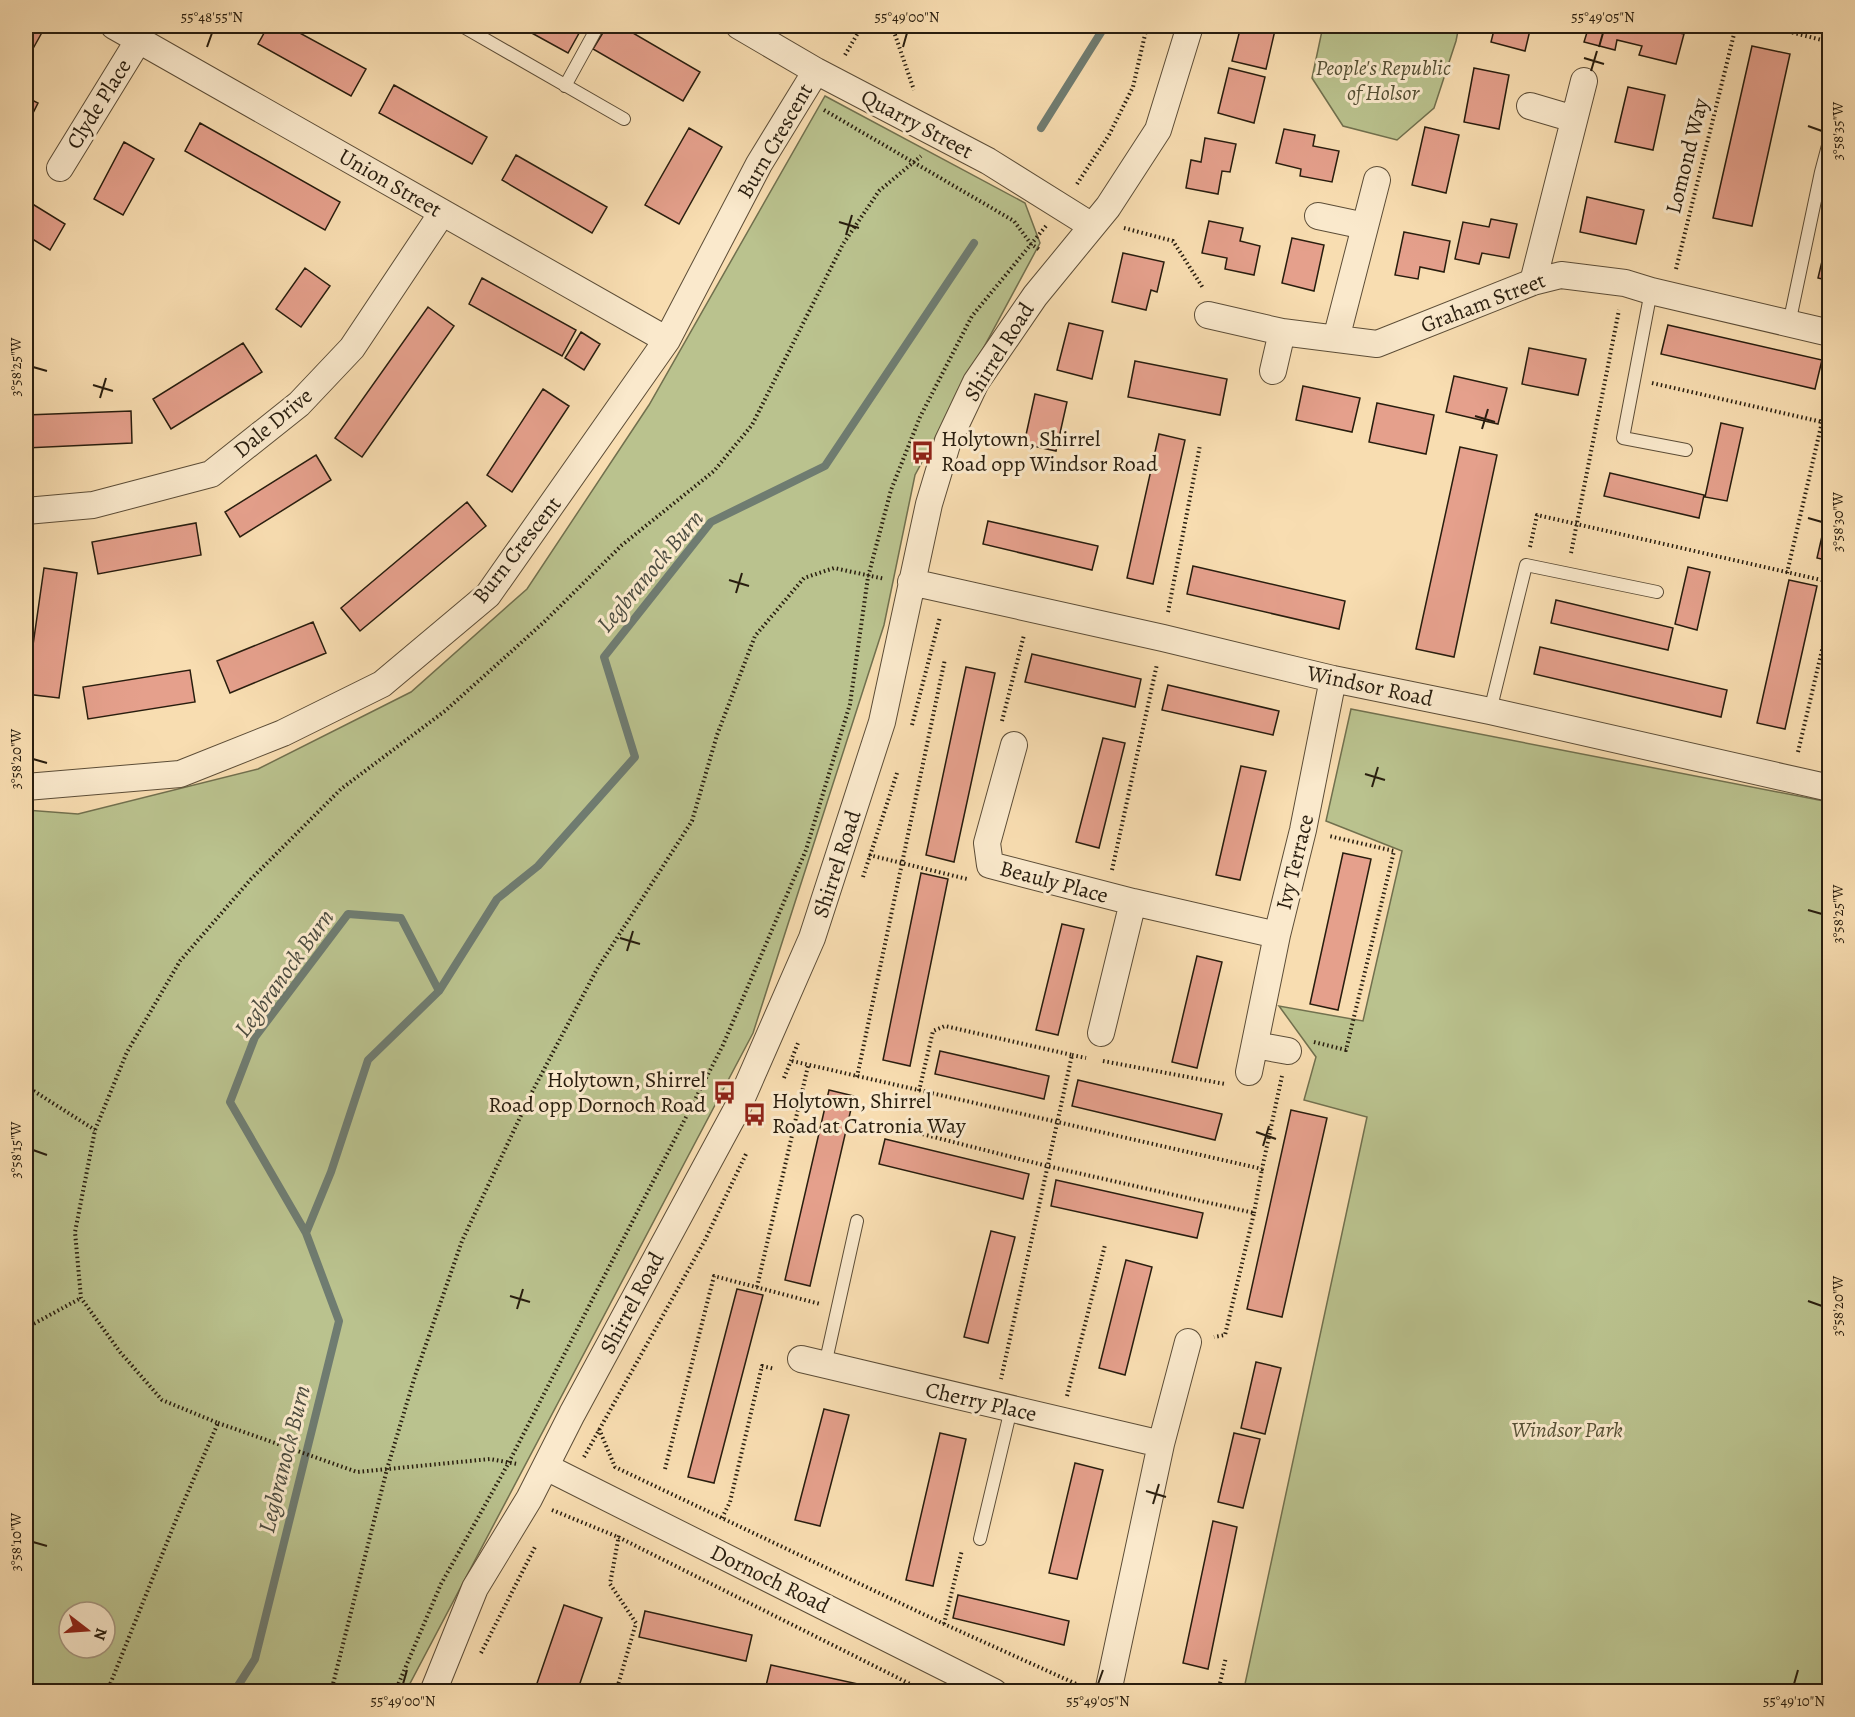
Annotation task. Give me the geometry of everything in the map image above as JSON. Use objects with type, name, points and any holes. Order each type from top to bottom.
[{"type":"street","name":"Union Street","points":[[114,26],[667,340]]},
{"type":"street","name":"Quarry Street","points":[[739,26],[816,70],[988,161],[1062,207],[1095,222]]},
{"type":"street","name":"Shirrel Road","points":[[433,1692],[475,1588],[529,1499],[572,1414],[738,1107],[812,938],[882,722],[929,504],[948,441],[975,382],[1035,296],[1108,207],[1158,130],[1190,26]]},
{"type":"street","name":"Clyde Place","points":[[60,168],[138,41]]},
{"type":"street","name":"Burn Crescent","points":[[26,787],[180,774],[284,733],[382,684],[488,595],[667,340],[759,164],[816,70]]},
{"type":"street","points":[[1533,282],[1584,81]]},
{"type":"street","points":[[1530,106],[1574,119]]},
{"type":"street","points":[[1336,339],[1377,180]]},
{"type":"street","name":"Dale Drive","points":[[26,511],[93,505],[211,474],[299,404],[352,348],[442,213]]},
{"type":"street","points":[[1318,216],[1365,226]]},
{"type":"street","name":"Graham Street","points":[[1208,315],[1282,332],[1377,344],[1533,282],[1561,274],[1625,283],[1830,333]]},
{"type":"street","points":[[1273,371],[1282,332]]},
{"type":"street","name":"Windsor Road","points":[[911,582],[1163,638],[1333,679],[1490,711],[1830,788]]},
{"type":"street","name":"Ivy Terrace","points":[[1249,1072],[1277,935],[1304,830],[1333,679]]},
{"type":"street","name":"Beauly Place","points":[[1014,745],[987,843],[990,865],[1133,902],[1277,935]]},
{"type":"street","name":"Beauly Place","points":[[1101,1034],[1133,902]]},
{"type":"street","points":[[1255,1045],[1288,1051]]},
{"type":"street","points":[[1108,1692],[1161,1444],[1188,1342]]},
{"type":"street","name":"Cherry Place","points":[[801,1359],[1161,1444]]},
{"type":"street","name":"Dornoch Road","points":[[546,1467],[854,1621],[944,1680],[994,1692]]},
{"type":"lane","points":[[462,26],[624,119]]},
{"type":"lane","points":[[565,86],[598,26]]},
{"type":"lane","points":[[1789,324],[1830,138]]},
{"type":"lane","points":[[1660,293],[1634,378],[1623,438],[1686,450]]},
{"type":"lane","points":[[1490,711],[1526,565],[1657,592]]},
{"type":"lane","points":[[825,1365],[857,1221]]},
{"type":"lane","points":[[980,1539],[1011,1409]]},
{"type":"path","points":[[845,55],[862,26]]},
{"type":"path","points":[[892,26],[915,94]]},
{"type":"path","points":[[395,1692],[441,1584],[508,1464],[723,1045],[806,850],[850,704],[868,577],[891,490],[920,417],[972,316],[1062,207],[1109,135],[1133,87],[1148,26]]},
{"type":"path","name":"Lomond Way","points":[[1660,293],[1736,26]]},
{"type":"path","points":[[1766,26],[1830,42]]},
{"type":"path","points":[[800,98],[836,116],[1014,221],[1031,244]]},
{"type":"path","points":[[546,1467],[508,1464],[489,1459],[357,1472],[219,1423],[162,1400],[120,1352],[81,1298],[75,1232],[95,1130],[127,1052],[180,961],[251,879],[341,789],[446,711],[543,623],[622,545],[714,471],[752,425],[843,244],[879,191],[944,138]]},
{"type":"path","points":[[1095,222],[1124,227],[1173,241],[1208,296],[1208,315]]},
{"type":"path","points":[[1567,573],[1625,283]]},
{"type":"path","points":[[1634,378],[1822,422]]},
{"type":"path","points":[[1787,573],[1830,388]]},
{"type":"path","points":[[1106,895],[1163,638],[1200,445]]},
{"type":"path","points":[[1526,565],[1537,515],[1830,582]]},
{"type":"path","points":[[331,1692],[387,1469],[415,1376],[462,1240],[531,1094],[597,969],[692,821],[717,735],[755,636],[804,578],[834,568],[868,577],[911,582]]},
{"type":"path","points":[[1791,780],[1830,616]]},
{"type":"path","points":[[1014,745],[1002,722],[1023,638]]},
{"type":"path","points":[[857,1077],[945,659]]},
{"type":"path","points":[[1188,1342],[1225,1335],[1254,1213],[1288,1051],[1296,1039],[1346,1050],[1394,851],[1304,830]]},
{"type":"path","points":[[880,858],[886,860]]},
{"type":"path","points":[[919,1091],[933,1031],[945,1026],[1072,1055],[1246,1088],[1249,1072]]},
{"type":"path","points":[[1001,1380],[1072,1055]]},
{"type":"path","points":[[792,1061],[1262,1169]]},
{"type":"path","points":[[757,1287],[808,1066]]},
{"type":"path","points":[[26,1086],[95,1130]]},
{"type":"path","points":[[879,1123],[1047,1166],[1254,1213]]},
{"type":"path","points":[[1061,1420],[1105,1245]]},
{"type":"path","points":[[665,1469],[714,1276],[837,1308]]},
{"type":"path","points":[[26,1328],[81,1298]]},
{"type":"path","points":[[722,1518],[730,1502],[762,1366],[794,1372],[801,1359]]},
{"type":"path","points":[[572,1414],[600,1429],[615,1467],[944,1624],[1093,1692]]},
{"type":"path","points":[[107,1692],[178,1515],[219,1423]]},
{"type":"path","points":[[570,1479],[600,1429]]},
{"type":"path","points":[[529,1499],[618,1537],[926,1692]]},
{"type":"path","points":[[548,1521],[554,1510]]},
{"type":"path","points":[[616,1692],[636,1623],[610,1584],[618,1537],[629,1510]]},
{"type":"path","points":[[477,1659],[537,1542]]},
{"type":"path","points":[[1218,1692],[1226,1657]]},
{"type":"green space","name":"People's Republic of Holsor","points":[[1323,26],[1459,26],[1434,108],[1397,140],[1343,126],[1312,78]]},
{"type":"green space","points":[[825,96],[1025,203],[1040,243],[915,475],[884,625],[753,1033],[406,1691],[26,1691],[26,810],[78,814],[258,769],[411,692],[527,589],[649,405]]},
{"type":"green space","name":"Windsor Park","points":[[1351,709],[1829,802],[1829,1691],[1268,1692],[1245,1684],[1367,1117],[1304,1100],[1316,1057],[1279,1006],[1363,1021],[1402,851],[1326,821]]},
{"type":"building","points":[[26,26],[45,27],[30,54],[26,51]]},
{"type":"building","points":[[268,26],[287,26],[366,69],[351,96],[258,44]]},
{"type":"building","points":[[519,26],[583,26],[568,53]]},
{"type":"building","points":[[607,26],[621,26],[700,72],[683,101],[593,49]]},
{"type":"building","points":[[1241,26],[1276,26],[1266,69],[1232,61]]},
{"type":"building","points":[[1495,26],[1531,26],[1525,51],[1491,42]]},
{"type":"building","points":[[1589,26],[1648,26],[1684,34],[1676,64],[1639,55],[1642,46],[1617,40],[1615,50],[1584,42]]},
{"type":"building","points":[[1752,46],[1790,54],[1752,226],[1713,218]]},
{"type":"building","points":[[1827,67],[1830,67],[1830,91],[1822,90]]},
{"type":"building","points":[[1229,68],[1265,77],[1254,123],[1218,113]]},
{"type":"building","points":[[1474,68],[1509,75],[1499,129],[1464,122]]},
{"type":"building","points":[[394,85],[487,137],[472,164],[379,113]]},
{"type":"building","points":[[1628,87],[1665,95],[1653,150],[1615,142]]},
{"type":"building","points":[[26,97],[38,103],[26,127]]},
{"type":"building","points":[[200,123],[340,202],[325,230],[185,151]]},
{"type":"building","points":[[1425,127],[1459,135],[1446,193],[1412,185]]},
{"type":"building","points":[[689,128],[722,147],[679,224],[645,205]]},
{"type":"building","points":[[1284,129],[1315,135],[1313,146],[1339,151],[1332,182],[1300,176],[1301,169],[1276,163]]},
{"type":"building","points":[[1205,138],[1236,144],[1230,172],[1222,171],[1218,194],[1186,188],[1191,160],[1201,162]]},
{"type":"building","points":[[124,142],[154,159],[123,215],[94,199]]},
{"type":"building","points":[[516,155],[607,207],[592,233],[502,180]]},
{"type":"building","points":[[1587,197],[1644,210],[1636,244],[1580,232]]},
{"type":"building","points":[[26,200],[65,224],[50,250],[26,235]]},
{"type":"building","points":[[1491,219],[1517,224],[1509,258],[1482,253],[1479,264],[1455,259],[1463,222],[1489,227]]},
{"type":"building","points":[[1209,221],[1243,228],[1240,241],[1260,246],[1254,275],[1225,269],[1227,258],[1202,253]]},
{"type":"building","points":[[1404,232],[1450,241],[1444,272],[1420,267],[1418,279],[1395,275]]},
{"type":"building","points":[[1828,236],[1830,236],[1830,281],[1818,278]]},
{"type":"building","points":[[1292,238],[1324,245],[1314,291],[1282,283]]},
{"type":"building","points":[[1123,253],[1164,262],[1157,292],[1151,290],[1146,310],[1112,302]]},
{"type":"building","points":[[305,268],[330,286],[301,327],[276,309]]},
{"type":"building","points":[[482,278],[576,330],[562,356],[469,304]]},
{"type":"building","points":[[428,307],[454,326],[362,457],[335,438]]},
{"type":"building","points":[[1069,323],[1103,331],[1092,379],[1057,370]]},
{"type":"building","points":[[1668,325],[1822,360],[1815,389],[1661,354]]},
{"type":"building","points":[[581,332],[600,344],[584,370],[565,358]]},
{"type":"building","points":[[243,343],[262,372],[171,429],[153,399]]},
{"type":"building","points":[[1529,348],[1586,359],[1578,395],[1522,384]]},
{"type":"building","points":[[1135,361],[1227,379],[1220,415],[1128,397]]},
{"type":"building","points":[[1454,376],[1507,388],[1498,424],[1446,412]]},
{"type":"building","points":[[1303,386],[1360,398],[1352,432],[1296,420]]},
{"type":"building","points":[[543,389],[569,406],[512,492],[487,475]]},
{"type":"building","points":[[1035,394],[1067,402],[1056,451],[1024,444]]},
{"type":"building","points":[[1377,403],[1434,415],[1426,454],[1369,442]]},
{"type":"building","points":[[131,411],[132,443],[26,448],[26,415]]},
{"type":"building","points":[[1721,423],[1743,428],[1727,501],[1705,497]]},
{"type":"building","points":[[1159,434],[1185,440],[1153,584],[1127,578]]},
{"type":"building","points":[[1460,447],[1497,455],[1454,657],[1416,649]]},
{"type":"building","points":[[316,455],[331,480],[240,537],[225,512]]},
{"type":"building","points":[[1610,473],[1704,495],[1699,518],[1604,496]]},
{"type":"building","points":[[1830,501],[1830,561],[1817,558]]},
{"type":"building","points":[[467,502],[486,526],[360,631],[341,608]]},
{"type":"building","points":[[988,521],[1098,546],[1092,570],[983,544]]},
{"type":"building","points":[[196,523],[201,555],[98,574],[92,542]]},
{"type":"building","points":[[1193,566],[1345,601],[1339,629],[1187,594]]},
{"type":"building","points":[[1688,567],[1710,572],[1697,630],[1675,624]]},
{"type":"building","points":[[44,568],[77,573],[59,698],[26,694]]},
{"type":"building","points":[[1789,580],[1817,586],[1785,729],[1757,723]]},
{"type":"building","points":[[1556,600],[1673,628],[1668,650],[1551,623]]},
{"type":"building","points":[[313,622],[326,653],[230,693],[217,661]]},
{"type":"building","points":[[1540,647],[1727,690],[1721,717],[1534,674]]},
{"type":"building","points":[[1032,654],[1141,679],[1135,707],[1025,682]]},
{"type":"building","points":[[966,667],[995,673],[954,862],[926,855]]},
{"type":"building","points":[[190,670],[195,702],[88,719],[83,687]]},
{"type":"building","points":[[1168,685],[1279,711],[1273,735],[1162,710]]},
{"type":"building","points":[[1103,738],[1125,743],[1099,848],[1076,842]]},
{"type":"building","points":[[1241,766],[1266,771],[1240,880],[1216,875]]},
{"type":"building","points":[[1343,853],[1371,859],[1338,1010],[1310,1004]]},
{"type":"building","points":[[921,873],[948,879],[910,1066],[883,1060]]},
{"type":"building","points":[[1062,924],[1084,929],[1058,1035],[1036,1030]]},
{"type":"building","points":[[1197,956],[1222,962],[1197,1068],[1172,1062]]},
{"type":"building","points":[[940,1051],[1049,1076],[1044,1099],[935,1074]]},
{"type":"building","points":[[1078,1080],[1222,1114],[1215,1140],[1072,1106]]},
{"type":"building","points":[[829,1090],[854,1096],[810,1286],[785,1280]]},
{"type":"building","points":[[1291,1110],[1327,1118],[1282,1317],[1247,1309]]},
{"type":"building","points":[[885,1139],[1029,1174],[1023,1199],[879,1164]]},
{"type":"building","points":[[1056,1180],[1203,1213],[1197,1238],[1051,1206]]},
{"type":"building","points":[[991,1231],[1015,1237],[988,1343],[964,1337]]},
{"type":"building","points":[[1126,1260],[1152,1267],[1125,1375],[1099,1368]]},
{"type":"building","points":[[737,1289],[763,1295],[714,1483],[688,1477]]},
{"type":"building","points":[[1256,1362],[1281,1368],[1265,1434],[1241,1428]]},
{"type":"building","points":[[824,1409],[849,1415],[820,1526],[795,1520]]},
{"type":"building","points":[[940,1433],[966,1439],[933,1586],[906,1580]]},
{"type":"building","points":[[1234,1433],[1260,1439],[1243,1508],[1218,1502]]},
{"type":"building","points":[[1075,1463],[1103,1470],[1077,1579],[1049,1573]]},
{"type":"building","points":[[1213,1521],[1237,1527],[1208,1669],[1183,1663]]},
{"type":"building","points":[[958,1595],[1069,1621],[1064,1645],[953,1618]]},
{"type":"building","points":[[564,1605],[602,1618],[577,1692],[534,1692]]},
{"type":"building","points":[[645,1611],[752,1635],[746,1661],[639,1637]]},
{"type":"building","points":[[771,1665],[881,1689],[880,1692],[765,1690]]},
{"type":"waterway","name":"Legbranock Burn","points":[[1041,128],[1105,26]]},
{"type":"waterway","name":"Legbranock Burn","points":[[306,1233],[230,1102],[255,1037],[348,914],[401,918],[439,991],[497,899],[538,866],[635,757],[604,657],[711,522],[825,466],[974,243]]},
{"type":"waterway","name":"Legbranock Burn","points":[[234,1692],[255,1659],[339,1321],[306,1233],[331,1172],[368,1060],[439,991]]},
{"type":"place","name":"Holytown, Shirrel Road opp Windsor Road","points":[[923,452]]},
{"type":"place","name":"Holytown, Shirrel Road opp Dornoch Road","points":[[724,1093]]},
{"type":"place","name":"Holytown, Shirrel Road at Catronia Way","points":[[754,1114]]}]
